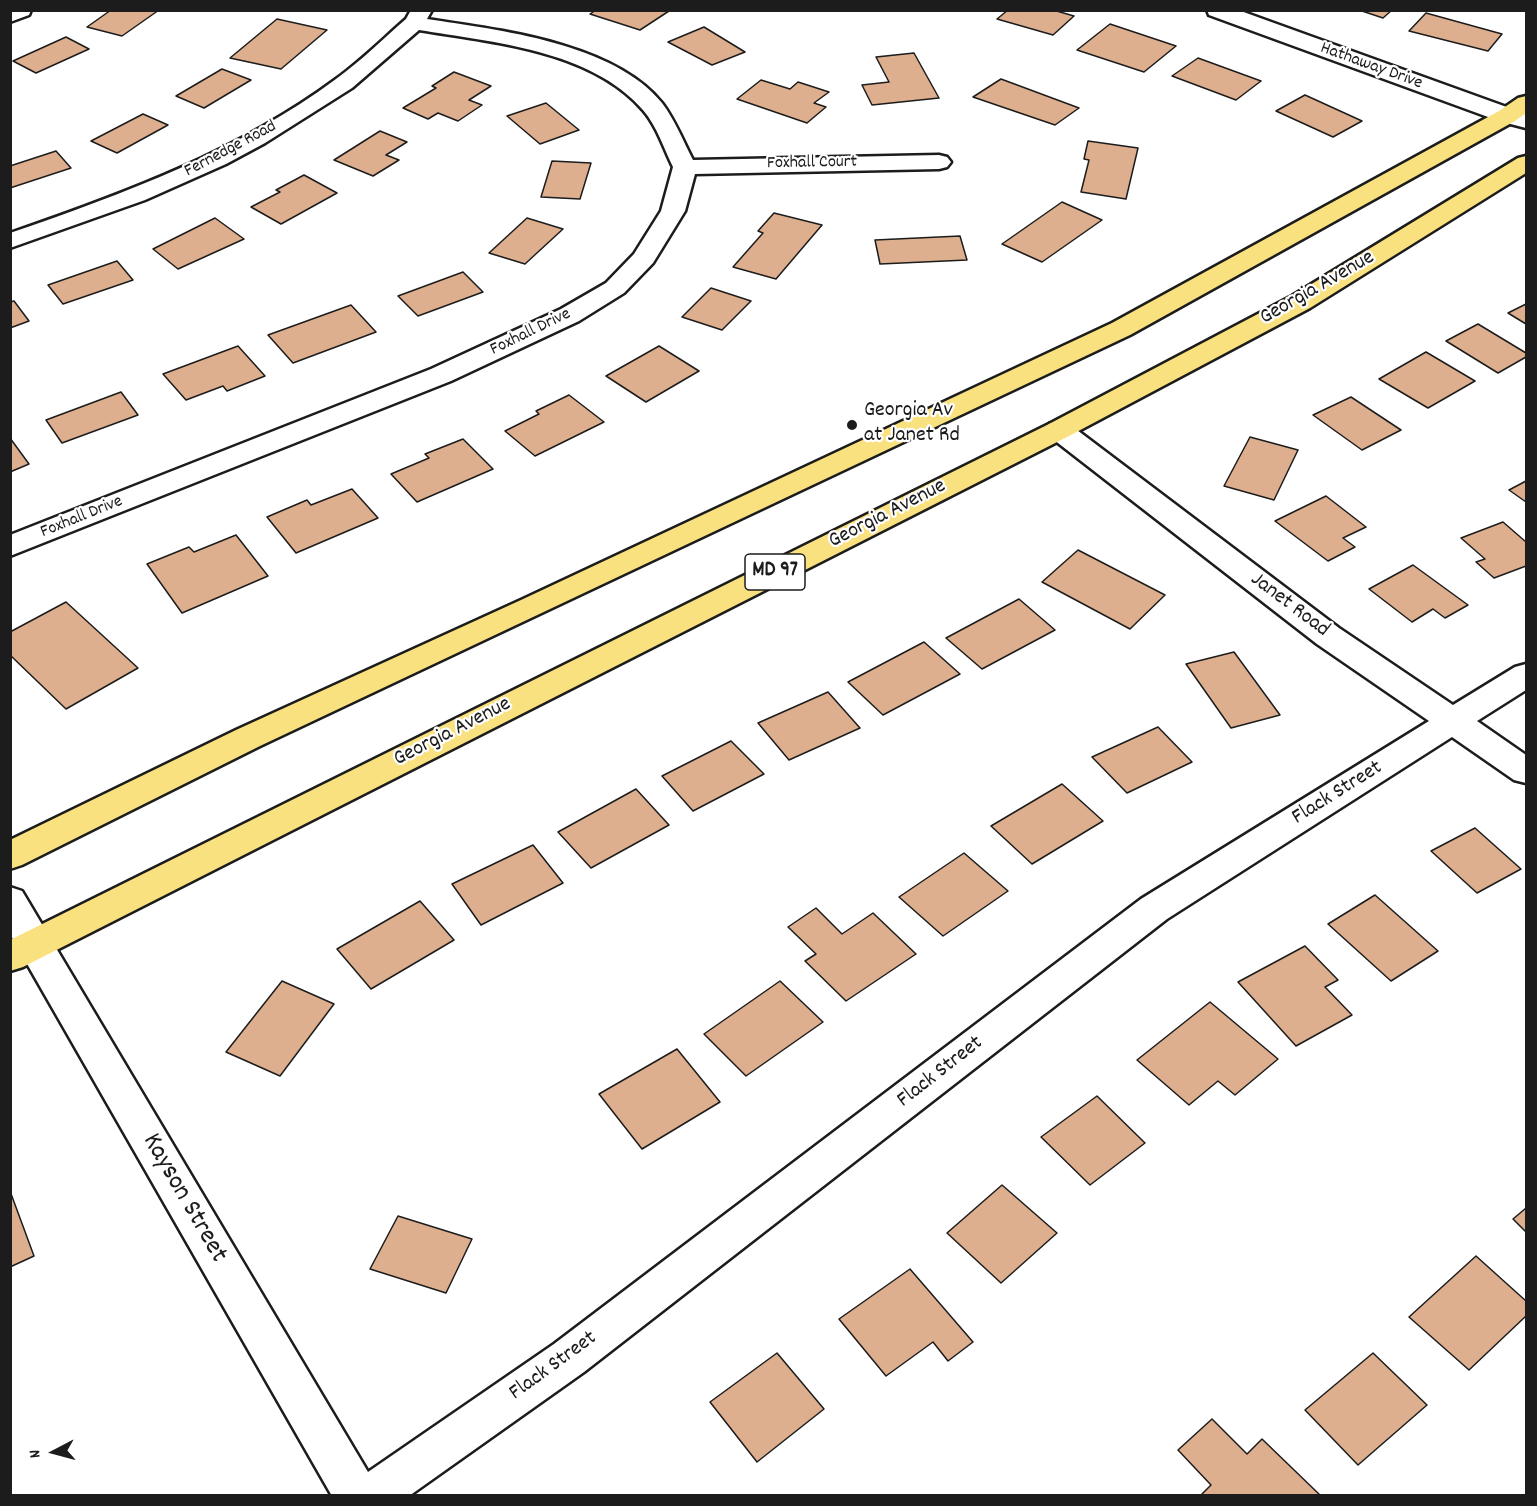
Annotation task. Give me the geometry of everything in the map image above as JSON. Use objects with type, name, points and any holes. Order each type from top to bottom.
[{"type":"main road","points":[[10,856],[248,738],[532,607],[1121,329],[1520,114]]},
{"type":"main road","name":"Georgia Avenue","points":[[22,951],[1059,429],[1301,302],[1527,163]]},
{"type":"street","points":[[10,16],[21,10]]},
{"type":"street","name":"Hathaway Drive","points":[[1217,10],[1520,114]]},
{"type":"street","points":[[418,17],[548,46],[608,72],[651,104],[685,167]]},
{"type":"street","name":"Fernedge Road","points":[[10,241],[111,207],[225,157],[335,91],[418,17]]},
{"type":"street","name":"Foxhall Court","points":[[685,167],[939,162]]},
{"type":"street","name":"Foxhall Drive","points":[[10,546],[441,375],[570,315],[615,288],[644,258],[673,211],[685,167]]},
{"type":"street","name":"Janet Road","points":[[1059,429],[1328,636],[1527,771]]},
{"type":"street","name":"Flack Street","points":[[371,1496],[569,1358],[1154,909],[1527,675]]},
{"type":"street","name":"Kayson Street","points":[[10,901],[22,951],[357,1496]]},
{"type":"building","points":[[111,10],[159,10],[122,36],[87,27]]},
{"type":"building","points":[[596,10],[669,11],[640,30],[590,14]]},
{"type":"building","points":[[1008,10],[1053,10],[1074,16],[1053,35],[997,19]]},
{"type":"building","points":[[1359,10],[1392,10],[1383,18]]},
{"type":"building","points":[[1426,13],[1502,34],[1488,51],[1409,31]]},
{"type":"building","points":[[277,19],[327,30],[281,69],[230,58]]},
{"type":"building","points":[[1110,24],[1176,46],[1144,72],[1077,50]]},
{"type":"building","points":[[704,27],[745,52],[712,65],[668,42]]},
{"type":"building","points":[[66,37],[89,49],[36,73],[13,61]]},
{"type":"building","points":[[914,53],[939,98],[872,105],[862,85],[889,82],[876,57]]},
{"type":"building","points":[[1198,58],[1261,81],[1236,100],[1172,76]]},
{"type":"building","points":[[222,69],[251,80],[204,108],[176,96]]},
{"type":"building","points":[[454,72],[491,86],[469,100],[482,105],[458,121],[438,113],[428,119],[403,108],[436,88],[432,86]]},
{"type":"building","points":[[1001,79],[1079,108],[1055,125],[973,97]]},
{"type":"building","points":[[761,80],[790,89],[798,82],[829,92],[814,103],[826,107],[807,123],[737,99]]},
{"type":"building","points":[[1305,95],[1362,121],[1333,137],[1276,111]]},
{"type":"building","points":[[546,103],[579,130],[540,144],[507,116]]},
{"type":"building","points":[[143,114],[168,125],[117,153],[91,141]]},
{"type":"building","points":[[380,131],[407,142],[386,155],[399,160],[373,176],[334,160]]},
{"type":"building","points":[[1088,141],[1138,148],[1126,199],[1081,192],[1089,160],[1084,159]]},
{"type":"building","points":[[56,151],[71,168],[10,188],[10,166]]},
{"type":"building","points":[[552,161],[591,163],[580,199],[541,197]]},
{"type":"building","points":[[304,175],[337,193],[281,224],[251,207],[280,192],[276,190]]},
{"type":"building","points":[[1062,202],[1102,220],[1042,262],[1002,244]]},
{"type":"building","points":[[774,213],[822,225],[776,279],[733,267],[763,233],[758,231]]},
{"type":"building","points":[[215,218],[244,239],[178,269],[153,249]]},
{"type":"building","points":[[527,218],[563,229],[525,264],[489,253]]},
{"type":"building","points":[[960,236],[967,260],[880,264],[875,240]]},
{"type":"building","points":[[117,261],[133,280],[63,304],[48,285]]},
{"type":"building","points":[[463,272],[483,292],[418,316],[398,296]]},
{"type":"building","points":[[711,288],[751,301],[722,330],[682,317]]},
{"type":"building","points":[[14,301],[29,321],[10,328],[10,302]]},
{"type":"building","points":[[1526,304],[1526,324],[1508,313]]},
{"type":"building","points":[[351,305],[376,332],[293,363],[268,335]]},
{"type":"building","points":[[1478,324],[1526,353],[1526,357],[1498,373],[1446,341]]},
{"type":"building","points":[[238,346],[265,376],[227,391],[223,386],[186,400],[163,374]]},
{"type":"building","points":[[659,346],[699,371],[646,402],[606,376]]},
{"type":"building","points":[[1426,352],[1475,381],[1428,408],[1379,379]]},
{"type":"building","points":[[121,392],[138,415],[62,443],[46,420]]},
{"type":"building","points":[[569,395],[604,422],[535,456],[505,431],[539,414],[536,411]]},
{"type":"building","points":[[1351,397],[1401,430],[1362,450],[1313,415]]},
{"type":"building","points":[[1250,437],[1298,450],[1274,500],[1224,486]]},
{"type":"building","points":[[10,438],[29,464],[10,472]]},
{"type":"building","points":[[463,439],[493,469],[417,502],[391,474],[429,458],[425,454]]},
{"type":"building","points":[[1526,481],[1526,502],[1509,490]]},
{"type":"building","points":[[352,489],[378,518],[296,553],[267,517],[307,500],[311,505]]},
{"type":"building","points":[[1326,496],[1366,527],[1343,538],[1355,547],[1328,561],[1275,521]]},
{"type":"building","points":[[1503,522],[1526,542],[1526,566],[1494,578],[1476,562],[1485,559],[1461,538]]},
{"type":"building","points":[[236,535],[268,576],[182,613],[147,564],[189,547],[194,552]]},
{"type":"building","points":[[1078,550],[1165,595],[1130,629],[1042,582]]},
{"type":"building","points":[[1413,565],[1468,605],[1445,618],[1433,609],[1412,622],[1369,589]]},
{"type":"building","points":[[1019,599],[1055,630],[982,669],[946,638]]},
{"type":"building","points":[[66,602],[138,668],[66,709],[10,655],[10,632]]},
{"type":"building","points":[[924,642],[960,674],[883,715],[848,682]]},
{"type":"building","points":[[1234,652],[1280,715],[1231,728],[1186,664]]},
{"type":"building","points":[[828,692],[860,728],[789,760],[758,723]]},
{"type":"building","points":[[1158,727],[1192,762],[1127,793],[1092,757]]},
{"type":"building","points":[[731,741],[764,774],[693,811],[662,776]]},
{"type":"building","points":[[1062,784],[1103,821],[1032,864],[991,826]]},
{"type":"building","points":[[636,789],[669,825],[591,868],[558,832]]},
{"type":"building","points":[[1475,828],[1521,869],[1477,893],[1431,851]]},
{"type":"building","points":[[533,845],[563,883],[481,925],[452,884]]},
{"type":"building","points":[[964,853],[1008,891],[943,936],[899,897]]},
{"type":"building","points":[[1375,895],[1438,951],[1391,981],[1328,924]]},
{"type":"building","points":[[420,901],[454,940],[371,989],[337,949]]},
{"type":"building","points":[[816,908],[842,934],[873,913],[916,954],[846,1001],[805,961],[816,954],[788,927]]},
{"type":"building","points":[[1305,946],[1338,980],[1325,987],[1352,1015],[1296,1046],[1238,982]]},
{"type":"building","points":[[282,981],[334,1004],[280,1076],[226,1052]]},
{"type":"building","points":[[780,981],[823,1022],[746,1076],[704,1034]]},
{"type":"building","points":[[1210,1002],[1278,1059],[1235,1095],[1218,1081],[1189,1105],[1137,1060]]},
{"type":"building","points":[[677,1049],[720,1102],[642,1149],[599,1094]]},
{"type":"building","points":[[1097,1096],[1145,1143],[1090,1185],[1041,1137]]},
{"type":"building","points":[[1002,1185],[1057,1233],[1001,1283],[947,1233]]},
{"type":"building","points":[[10,1191],[34,1256],[10,1267]]},
{"type":"building","points":[[1526,1208],[1526,1232],[1513,1219]]},
{"type":"building","points":[[398,1216],[472,1239],[446,1293],[370,1269]]},
{"type":"building","points":[[1476,1256],[1526,1301],[1526,1316],[1469,1370],[1409,1317]]},
{"type":"building","points":[[910,1269],[973,1342],[948,1361],[933,1342],[886,1376],[839,1319]]},
{"type":"building","points":[[777,1353],[824,1409],[757,1462],[710,1402]]},
{"type":"building","points":[[1373,1353],[1427,1405],[1358,1465],[1305,1410]]},
{"type":"building","points":[[1212,1419],[1247,1454],[1262,1439],[1321,1496],[1200,1496],[1211,1485],[1178,1450]]},
{"type":"place","name":"Georgia Av at Janet Rd","points":[[852,425]]}]
